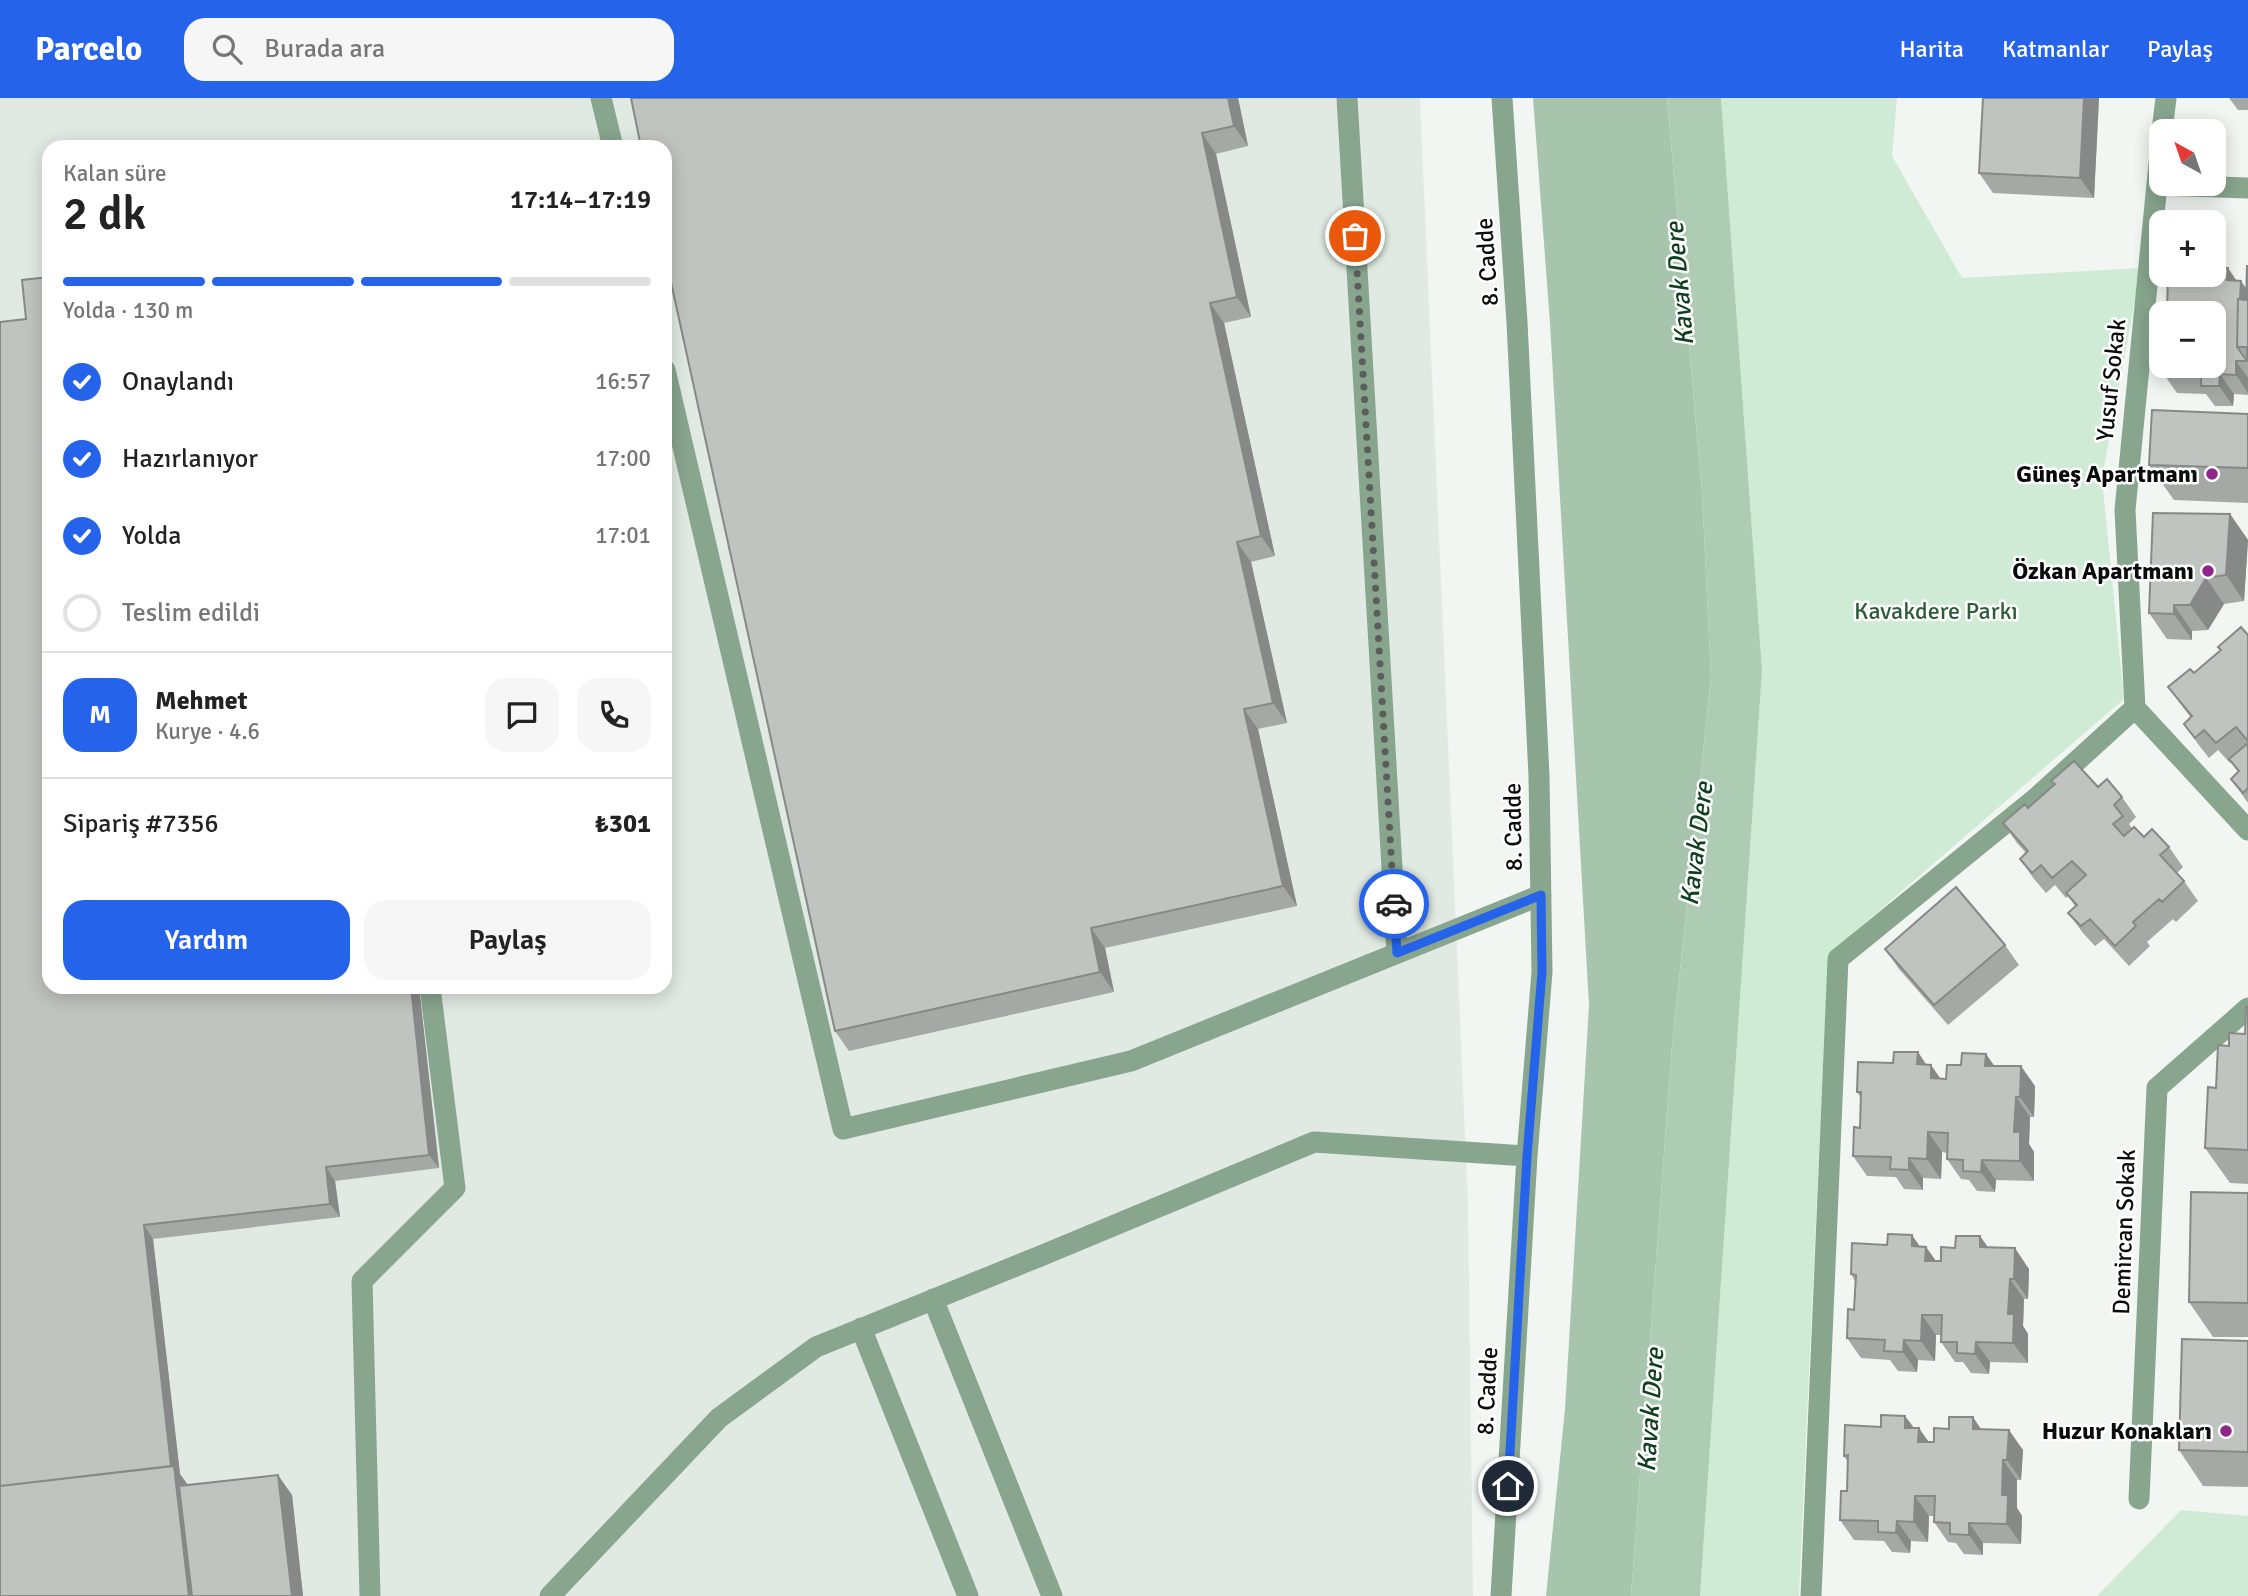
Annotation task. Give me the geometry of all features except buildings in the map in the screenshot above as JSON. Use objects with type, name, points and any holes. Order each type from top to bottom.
[{"type":"street","points":[[601,98],[611,140]]},
{"type":"street","points":[[1347,98],[1397,953]]},
{"type":"street","name":"8. Cadde","points":[[1501,1596],[1527,1156],[1542,972],[1538,762],[1517,322],[1502,98]]},
{"type":"street","points":[[2163,119],[2166,98]]},
{"type":"street","points":[[2226,187],[2248,187]]},
{"type":"street","name":"Yusuf Sokak","points":[[2135,708],[2124,510],[2156,196]]},
{"type":"street","points":[[672,400],[843,1129],[1131,1061],[1541,895]]},
{"type":"street","points":[[1811,1596],[1838,959],[2035,799],[2135,708],[2248,830]]},
{"type":"street","points":[[370,1596],[362,1281],[455,1188],[431,994]]},
{"type":"street","name":"Demircan Sokak","points":[[2139,1499],[2157,1088],[2248,1008]]},
{"type":"street","points":[[550,1596],[719,1418],[816,1347],[1314,1142],[1527,1156]]},
{"type":"street","points":[[933,1299],[1052,1596]]},
{"type":"street","points":[[861,1328],[968,1596]]},
{"type":"shaded area","points":[[0,98],[1420,98],[1468,1204],[1473,1596],[0,1596]]},
{"type":"shaded area","points":[[1533,98],[1667,98],[1702,492],[1711,677],[1672,1046],[1631,1596],[1546,1596],[1565,1409],[1589,1005],[1550,323]]},
{"type":"green space","name":"Kavakdere Parkı","points":[[1721,98],[1897,98],[1892,156],[1962,278],[2141,268],[2102,478],[2124,699],[1828,955],[1799,1596],[1700,1596],[1762,670]]},
{"type":"green space","points":[[2181,1510],[2248,1516],[2248,1596],[2097,1596]]},
{"type":"water","name":"Kavak Dere","points":[[1667,98],[1721,98],[1762,670],[1700,1596],[1631,1596],[1672,1046],[1711,677],[1702,492]]},
{"type":"way so far","points":[[1355,236],[1394,904]]},
{"type":"place","name":"Güneş Apartmanı","points":[[2212,474]]},
{"type":"place","name":"Özkan Apartmanı","points":[[2208,571]]},
{"type":"place","name":"Huzur Konakları","points":[[2226,1431]]},
{"type":"route","points":[[1394,904],[1397,953],[1541,895],[1542,972],[1527,1156],[1508,1486]]}]
